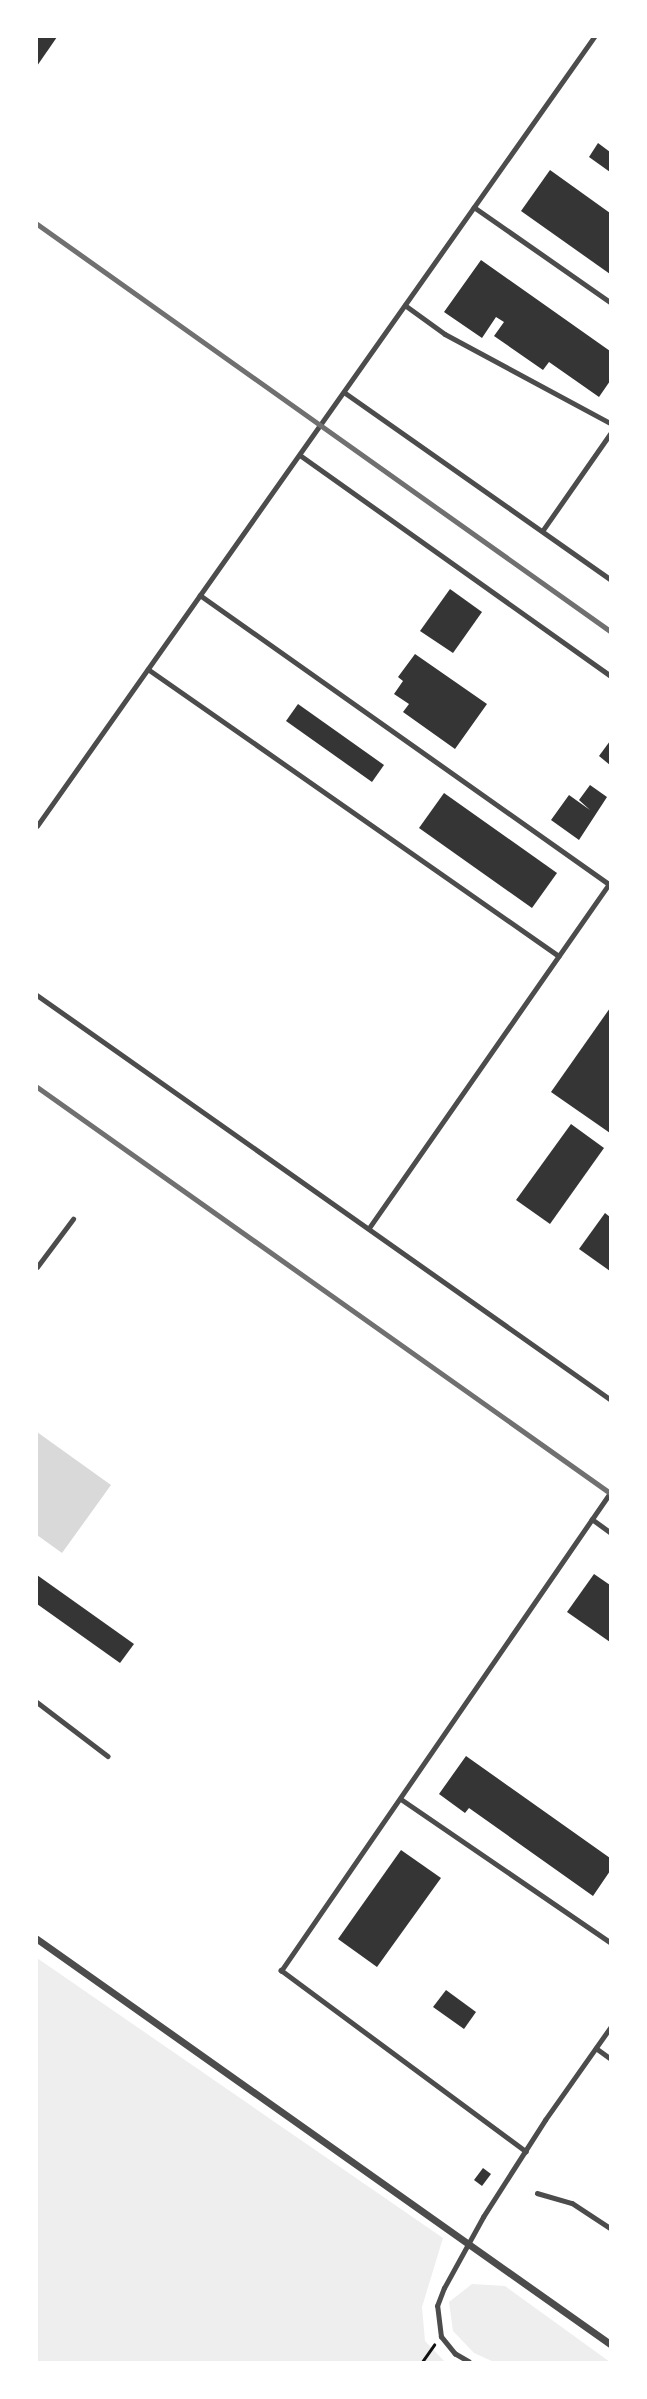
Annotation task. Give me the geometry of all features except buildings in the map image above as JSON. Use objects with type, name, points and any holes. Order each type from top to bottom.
[{"type":"street","points":[[37,1939],[610,2344]]},
{"type":"lane","points":[[37,825],[594,37]]},
{"type":"lane","points":[[474,207],[610,302]]},
{"type":"lane","points":[[405,305],[445,334],[610,423]]},
{"type":"lane","points":[[344,392],[610,579]]},
{"type":"lane","points":[[543,530],[610,434]]},
{"type":"lane","points":[[300,455],[610,675]]},
{"type":"lane","points":[[200,595],[610,883],[369,1228]]},
{"type":"lane","points":[[148,669],[559,956]]},
{"type":"lane","points":[[37,995],[610,1399]]},
{"type":"lane","points":[[37,1267],[73,1219]]},
{"type":"lane","points":[[526,2152],[281,1971],[610,1493]]},
{"type":"lane","points":[[592,1519],[610,1532]]},
{"type":"lane","points":[[37,1702],[108,1756]]},
{"type":"lane","points":[[401,1799],[610,1942]]},
{"type":"lane","points":[[468,2362],[455,2354],[441,2337],[438,2306],[452,2270],[526,2152],[610,2028]]},
{"type":"lane","points":[[596,2048],[610,2058]]},
{"type":"lane","points":[[537,2193],[572,2203],[610,2228]]},
{"type":"path","points":[[422,2362],[441,2337]]},
{"type":"shaded area","points":[[37,1432],[111,1485],[62,1553],[37,1535]]},
{"type":"shaded area","points":[[37,1958],[443,2238],[422,2307],[425,2341],[445,2362],[37,2362]]},
{"type":"shaded area","points":[[472,2284],[505,2286],[610,2362],[494,2362],[474,2353],[453,2331],[449,2302]]},
{"type":"railway","points":[[37,224],[610,631]]},
{"type":"railway","points":[[37,1087],[610,1493]]}]
